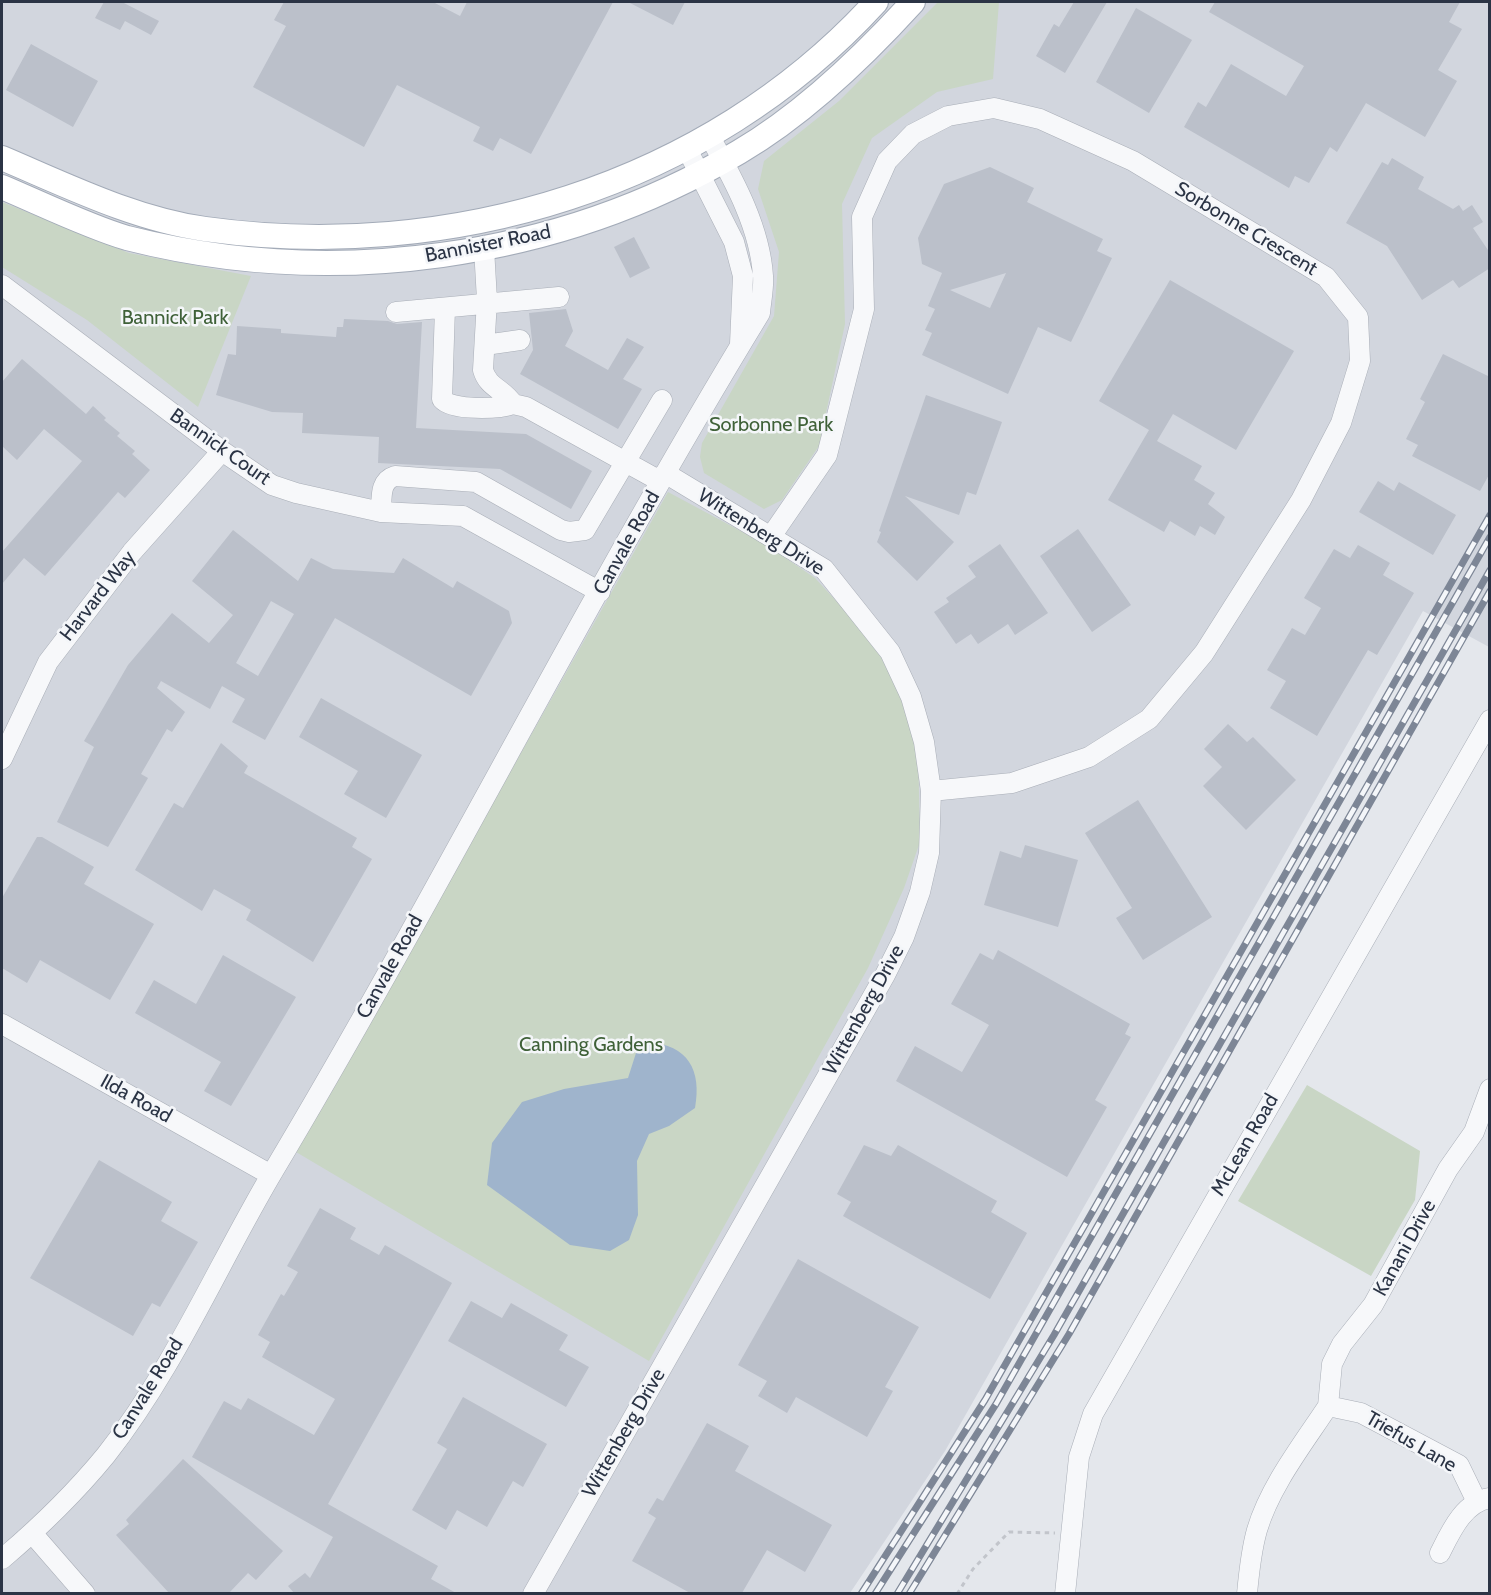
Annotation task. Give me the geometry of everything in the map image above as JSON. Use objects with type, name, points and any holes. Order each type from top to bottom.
[{"type":"main road","name":"Bannister Road","points":[[2,158],[134,211],[203,229],[347,237],[405,233],[511,215],[588,193],[658,164],[710,137],[820,56],[876,2]]},
{"type":"main road","name":"Bannister Road","points":[[2,187],[125,237],[198,252],[260,260],[348,264],[484,248],[537,237],[600,217],[699,174],[723,161],[756,141],[838,76],[913,2]]},
{"type":"street","name":"Sorbonne Crescent","points":[[772,535],[827,455],[864,309],[862,217],[887,161],[913,134],[948,116],[994,108],[1040,119],[1133,161],[1326,277],[1358,316],[1360,362],[1341,423],[1306,491],[1204,653],[1149,719],[1089,757],[1012,783],[931,791]]},
{"type":"street","name":"Canvale Road","points":[[2,1559],[60,1509],[107,1454],[145,1400],[271,1175],[323,1088],[663,477],[760,313],[763,275],[754,234],[741,197],[710,137]]},
{"type":"street","name":"Canvale Road","points":[[687,149],[734,242],[743,276],[740,347]]},
{"type":"street","points":[[445,308],[442,399],[452,405],[502,408],[513,404],[508,396],[485,379],[487,305],[484,248]]},
{"type":"street","name":"Bannick Court","points":[[2,285],[222,452],[272,485],[296,493],[381,512],[463,516],[600,592]]},
{"type":"street","points":[[396,312],[559,297]]},
{"type":"street","points":[[485,345],[520,340]]},
{"type":"street","points":[[381,512],[383,484],[388,478],[395,476],[461,479],[477,482],[561,530],[577,533],[590,525],[662,400]]},
{"type":"street","name":"Wittenberg Drive","points":[[513,404],[526,407],[627,462],[663,477],[772,535],[824,569],[890,652],[911,697],[924,742],[931,791],[929,853],[920,892],[904,937],[533,1593]]},
{"type":"street","name":"Harvard Way","points":[[2,759],[48,662],[132,552],[222,452]]},
{"type":"street","name":"McLean Road","points":[[1065,1593],[1079,1457],[1093,1414],[1490,720]]},
{"type":"street","name":"Ilda Road","points":[[2,1024],[271,1175]]},
{"type":"street","name":"Kanani Drive","points":[[1328,1406],[1332,1364],[1342,1344],[1373,1305],[1448,1169],[1474,1132],[1490,1089]]},
{"type":"street","points":[[1247,1593],[1257,1528],[1273,1495],[1328,1406]]},
{"type":"street","name":"Triefus Lane","points":[[1328,1406],[1361,1413],[1459,1465],[1483,1499]]},
{"type":"street","points":[[1440,1553],[1452,1530],[1483,1499]]},
{"type":"street","points":[[32,1533],[85,1593]]},
{"type":"path","points":[[957,1593],[973,1569],[1010,1532],[1071,1534]]},
{"type":"shaded area","points":[[2,2],[1489,2],[1489,647],[1423,611],[945,1451],[850,1593],[2,1594]]},
{"type":"green space","name":"Sorbonne Park","points":[[938,2],[999,2],[993,79],[937,92],[872,138],[842,204],[845,324],[819,446],[782,500],[764,509],[704,473],[700,457],[702,443],[774,316],[779,252],[758,189],[764,161],[839,101]]},
{"type":"green space","name":"Bannick Park","points":[[2,202],[129,253],[251,276],[198,407],[87,320],[2,267]]},
{"type":"green space","name":"Canning Gardens","points":[[668,492],[765,544],[815,578],[886,655],[918,743],[920,842],[904,888],[868,968],[649,1361],[296,1152]]},
{"type":"green space","points":[[1307,1085],[1420,1151],[1415,1200],[1371,1276],[1238,1201]]},
{"type":"water","points":[[648,1042],[673,1048],[689,1062],[696,1082],[695,1108],[669,1126],[649,1134],[637,1161],[638,1215],[629,1240],[610,1251],[570,1245],[487,1185],[492,1143],[522,1102],[564,1089],[628,1078],[636,1053]]},
{"type":"building","points":[[104,2],[122,2],[159,21],[151,35],[125,21],[120,30],[95,18]]},
{"type":"building","points":[[284,2],[433,2],[460,16],[467,2],[613,2],[531,154],[500,138],[493,151],[473,141],[480,127],[397,85],[364,147],[253,87],[286,26],[274,20]]},
{"type":"building","points":[[628,2],[685,2],[673,25]]},
{"type":"building","points":[[1074,2],[1107,2],[1065,73],[1036,56],[1054,24],[1059,27]]},
{"type":"building","points":[[1215,2],[1460,2],[1449,22],[1462,29],[1438,70],[1457,81],[1425,137],[1366,103],[1337,152],[1330,147],[1309,183],[1295,176],[1289,188],[1184,127],[1198,102],[1206,107],[1231,64],[1286,96],[1304,66],[1209,12]]},
{"type":"building","points":[[1136,8],[1192,40],[1149,113],[1096,82]]},
{"type":"building","points":[[31,44],[98,81],[73,127],[6,90]]},
{"type":"building","points":[[1392,158],[1424,177],[1418,189],[1453,209],[1459,205],[1463,211],[1472,205],[1483,222],[1473,228],[1490,253],[1490,268],[1459,288],[1453,280],[1422,300],[1387,246],[1346,223],[1382,162],[1388,165]]},
{"type":"building","points":[[990,167],[1034,188],[1027,202],[1103,239],[1097,251],[1112,258],[1071,342],[1038,327],[1008,394],[922,355],[932,333],[925,330],[935,309],[928,306],[942,273],[922,264],[918,238],[944,184]],"holes":[[[1006,273],[990,308],[950,290]]]},
{"type":"building","points":[[634,237],[650,268],[630,278],[614,247]]},
{"type":"building","points":[[1170,280],[1294,351],[1236,450],[1173,414],[1157,441],[1202,466],[1194,480],[1215,493],[1208,504],[1225,517],[1215,535],[1200,526],[1195,536],[1170,521],[1164,532],[1108,500],[1149,430],[1099,401]]},
{"type":"building","points":[[566,309],[573,331],[565,346],[608,370],[627,338],[644,347],[623,379],[642,389],[618,429],[520,374],[533,350],[529,313]]},
{"type":"building","points":[[344,319],[388,321],[397,324],[422,322],[416,428],[526,434],[592,471],[571,509],[500,469],[378,463],[379,437],[302,433],[303,413],[272,412],[216,395],[228,354],[236,355],[237,326],[281,329],[281,333],[336,337],[337,327],[343,327]]},
{"type":"building","points":[[1443,354],[1490,377],[1490,473],[1480,491],[1412,456],[1418,445],[1406,439],[1425,402],[1420,399]]},
{"type":"building","points":[[22,359],[86,414],[93,406],[106,418],[104,420],[120,433],[117,436],[135,451],[132,454],[150,470],[125,498],[118,492],[45,576],[24,558],[2,584],[2,552],[82,461],[44,429],[17,460],[2,446],[2,382]]},
{"type":"building","points":[[926,395],[1002,422],[976,495],[967,492],[959,515],[905,496],[954,542],[917,581],[877,542]]},
{"type":"building","points":[[1378,481],[1394,491],[1399,482],[1456,515],[1433,555],[1359,512]]},
{"type":"building","points":[[1078,529],[1131,605],[1092,632],[1040,556]]},
{"type":"building","points":[[233,530],[298,581],[311,558],[333,569],[394,573],[403,558],[453,588],[457,581],[509,611],[512,623],[471,696],[335,618],[265,740],[232,722],[245,699],[222,686],[210,709],[161,681],[157,688],[185,712],[172,732],[167,729],[141,774],[148,778],[108,847],[57,822],[94,747],[84,741],[128,665],[172,613],[209,643],[233,615],[192,581]],"holes":[[[271,601],[294,614],[258,676],[236,663]]]},
{"type":"building","points":[[1000,544],[1048,613],[1015,635],[1008,624],[978,644],[971,634],[956,644],[934,612],[949,602],[946,598],[976,577],[968,566]]},
{"type":"building","points":[[1358,545],[1390,563],[1383,575],[1414,593],[1377,655],[1368,650],[1317,736],[1270,708],[1286,681],[1267,670],[1292,628],[1305,635],[1321,608],[1304,598],[1334,549],[1350,558]]},
{"type":"building","points":[[321,698],[422,755],[386,818],[344,794],[358,771],[299,737]]},
{"type":"building","points":[[1228,724],[1247,742],[1253,737],[1296,780],[1246,830],[1203,786],[1222,767],[1204,749]]},
{"type":"building","points":[[221,743],[248,766],[244,773],[357,838],[352,847],[372,859],[313,962],[246,920],[251,910],[214,889],[202,911],[135,870],[174,803],[183,808]]},
{"type":"building","points":[[1138,800],[1212,917],[1143,960],[1116,918],[1132,908],[1085,833]]},
{"type":"building","points":[[37,837],[42,837],[94,867],[84,884],[154,924],[110,1000],[40,960],[27,983],[2,968],[2,898]]},
{"type":"building","points":[[1025,845],[1078,860],[1058,927],[984,905],[1000,851],[1021,858]]},
{"type":"building","points":[[998,950],[1130,1024],[1125,1034],[1131,1037],[1095,1100],[1107,1107],[1067,1177],[896,1081],[915,1046],[962,1072],[989,1025],[951,1004],[980,953],[993,960]]},
{"type":"building","points":[[223,955],[296,997],[231,1106],[204,1091],[221,1062],[135,1013],[154,980],[196,1004]]},
{"type":"building","points":[[864,1145],[891,1156],[898,1145],[997,1201],[991,1212],[1027,1233],[990,1299],[843,1216],[851,1202],[837,1194]]},
{"type":"building","points":[[99,1160],[172,1202],[161,1221],[198,1242],[160,1307],[152,1303],[133,1336],[30,1278]]},
{"type":"building","points":[[320,1208],[356,1228],[350,1239],[379,1255],[385,1245],[452,1283],[328,1504],[438,1566],[431,1579],[456,1593],[294,1593],[288,1586],[305,1573],[310,1578],[333,1537],[192,1457],[224,1401],[241,1410],[248,1398],[314,1435],[335,1399],[262,1357],[270,1342],[258,1335],[281,1294],[284,1296],[298,1272],[287,1266]]},
{"type":"building","points":[[798,1259],[919,1327],[885,1387],[893,1391],[867,1437],[796,1397],[787,1413],[758,1396],[767,1381],[738,1365]]},
{"type":"building","points":[[471,1301],[502,1318],[511,1303],[568,1335],[559,1350],[589,1367],[566,1407],[448,1341]]},
{"type":"building","points":[[463,1397],[547,1444],[523,1487],[513,1481],[487,1527],[457,1510],[446,1530],[412,1510],[447,1449],[437,1443]]},
{"type":"building","points":[[707,1423],[749,1446],[735,1471],[832,1525],[805,1572],[767,1550],[742,1593],[690,1593],[632,1561],[656,1518],[648,1513],[657,1498],[663,1501]]},
{"type":"building","points":[[183,1459],[283,1551],[256,1580],[248,1573],[229,1593],[169,1593],[116,1535],[129,1524],[126,1520]]},
{"type":"railway","points":[[861,1594],[985,1400],[1490,515]]},
{"type":"railway","points":[[875,1594],[996,1404],[1490,537]]},
{"type":"railway","points":[[897,1594],[1054,1335],[1490,570]]},
{"type":"railway","points":[[909,1594],[1069,1334],[1490,591]]}]
